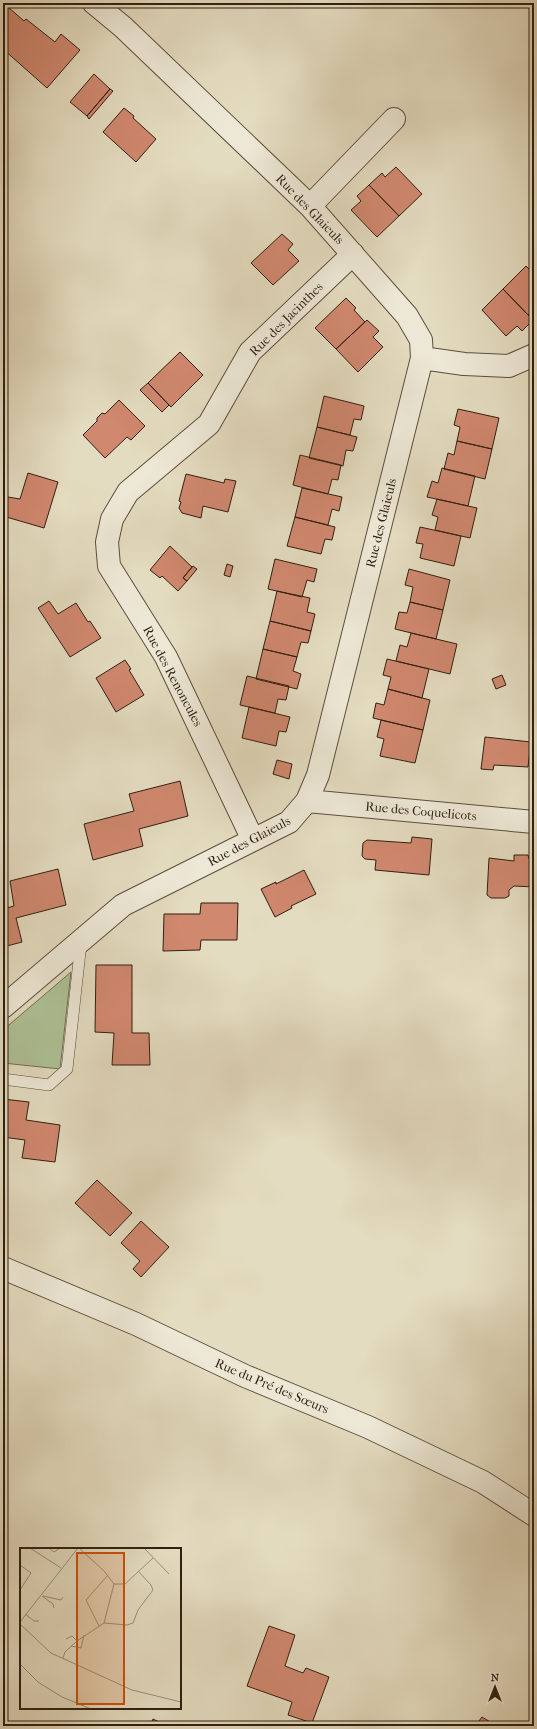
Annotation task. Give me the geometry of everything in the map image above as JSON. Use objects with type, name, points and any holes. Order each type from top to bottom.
[{"type":"street","name":"Rue des Glaieuls","points":[[3,1007],[124,905],[289,822],[307,801],[320,767],[422,358],[421,340],[407,316],[310,206],[123,27],[94,3]]},
{"type":"street","points":[[310,206],[394,119]]},
{"type":"street","name":"Rue des Jacinthes","points":[[128,492],[209,424],[250,352],[353,254]]},
{"type":"street","points":[[422,358],[464,364],[509,366],[534,355]]},
{"type":"street","name":"Rue des Renoncules","points":[[128,492],[112,519],[107,542],[109,566],[166,657],[253,840]]},
{"type":"street","name":"Rue des Coquelicots","points":[[307,801],[534,822]]},
{"type":"street","name":"Rue du Pré des Sœurs","points":[[3,1268],[136,1324],[245,1376],[368,1427],[483,1482],[534,1515]]},
{"type":"lane","points":[[3,1079],[49,1085],[67,1069],[81,941]]},
{"type":"green space","points":[[71,972],[60,1069],[3,1063],[3,1030]]},
{"type":"building","points":[[8,7],[24,21],[26,19],[55,42],[61,34],[80,50],[47,88],[3,49],[3,13]]},
{"type":"building","points":[[94,74],[110,89],[87,116],[70,102]]},
{"type":"building","points":[[110,89],[113,91],[89,119],[87,116]]},
{"type":"building","points":[[124,108],[134,116],[133,118],[156,139],[136,162],[103,132]]},
{"type":"building","points":[[396,167],[422,194],[399,216],[369,185],[382,173],[385,177]]},
{"type":"building","points":[[369,185],[399,216],[377,237],[351,210],[361,201],[357,196]]},
{"type":"building","points":[[282,234],[293,244],[288,250],[299,261],[273,285],[251,263]]},
{"type":"building","points":[[526,266],[534,274],[534,309],[528,315],[503,289]]},
{"type":"building","points":[[503,289],[533,320],[522,331],[517,326],[506,336],[482,310]]},
{"type":"building","points":[[346,298],[356,308],[354,310],[365,322],[336,349],[315,328]]},
{"type":"building","points":[[367,320],[379,331],[373,337],[383,347],[358,372],[336,349]]},
{"type":"building","points":[[180,352],[203,375],[171,407],[148,383]]},
{"type":"building","points":[[148,383],[169,405],[162,412],[140,390]]},
{"type":"building","points":[[324,396],[364,406],[361,420],[354,419],[350,435],[317,427]]},
{"type":"building","points":[[119,400],[145,426],[131,440],[127,437],[105,458],[83,435],[97,421],[97,418],[102,413],[105,414]]},
{"type":"building","points":[[458,409],[499,418],[492,449],[457,441],[460,427],[454,425]]},
{"type":"building","points":[[317,427],[357,437],[353,451],[346,450],[343,466],[309,458]]},
{"type":"building","points":[[457,441],[492,449],[485,479],[444,469],[448,453],[454,455]]},
{"type":"building","points":[[300,455],[341,465],[338,480],[332,479],[328,494],[293,485]]},
{"type":"building","points":[[442,468],[475,476],[468,506],[427,497],[432,481],[438,483]]},
{"type":"building","points":[[28,473],[58,482],[44,528],[3,516],[8,497],[20,499]]},
{"type":"building","points":[[186,474],[224,483],[225,479],[236,481],[228,512],[203,506],[201,518],[182,513],[179,508],[181,502],[179,501]]},
{"type":"building","points":[[302,488],[342,497],[339,511],[332,509],[328,525],[295,517]]},
{"type":"building","points":[[437,499],[477,508],[470,538],[435,530],[438,517],[432,515]]},
{"type":"building","points":[[295,517],[335,527],[332,540],[325,539],[321,554],[287,546]]},
{"type":"building","points":[[420,527],[461,536],[454,566],[420,558],[423,544],[416,543]]},
{"type":"building","points":[[170,546],[192,567],[183,578],[187,581],[178,591],[162,576],[160,578],[150,570]]},
{"type":"building","points":[[275,559],[317,569],[314,582],[307,580],[302,597],[268,589]]},
{"type":"building","points":[[227,564],[233,566],[230,577],[224,575]]},
{"type":"building","points":[[193,566],[197,569],[187,581],[183,578]]},
{"type":"building","points":[[409,569],[450,580],[443,610],[410,602],[413,587],[405,585]]},
{"type":"building","points":[[6,571],[7,588],[3,589],[3,572]]},
{"type":"building","points":[[277,591],[310,598],[307,612],[315,614],[311,631],[270,621]]},
{"type":"building","points":[[49,601],[58,614],[76,603],[88,622],[90,621],[101,638],[70,657],[38,608]]},
{"type":"building","points":[[410,602],[443,610],[436,639],[395,629],[399,612],[407,613]]},
{"type":"building","points":[[270,621],[311,631],[308,643],[301,642],[297,657],[263,649]]},
{"type":"building","points":[[411,633],[457,644],[450,674],[396,661],[400,645],[407,647]]},
{"type":"building","points":[[263,649],[297,657],[293,671],[301,674],[297,689],[256,679]]},
{"type":"building","points":[[387,659],[429,669],[422,698],[388,689],[391,677],[383,675]]},
{"type":"building","points":[[125,660],[131,669],[129,670],[144,695],[116,712],[96,678]]},
{"type":"building","points":[[502,675],[506,685],[496,689],[492,679]]},
{"type":"building","points":[[247,676],[289,686],[286,700],[278,699],[275,713],[240,705]]},
{"type":"building","points":[[388,689],[430,700],[423,730],[373,718],[376,703],[384,705]]},
{"type":"building","points":[[249,707],[290,717],[286,732],[279,731],[276,746],[242,738]]},
{"type":"building","points":[[381,720],[423,730],[415,763],[380,756],[384,739],[377,737]]},
{"type":"building","points":[[485,737],[531,742],[528,767],[494,765],[493,770],[481,769]]},
{"type":"building","points":[[277,760],[292,764],[289,779],[273,774]]},
{"type":"building","points":[[180,781],[188,816],[139,829],[143,846],[93,860],[84,824],[134,811],[129,794]]},
{"type":"building","points":[[412,837],[432,839],[429,875],[375,870],[376,860],[365,859],[362,856],[363,843],[367,840],[411,843]]},
{"type":"building","points":[[514,855],[528,855],[529,859],[534,860],[534,887],[514,886],[509,890],[509,896],[505,898],[491,898],[487,895],[489,858],[514,861]]},
{"type":"building","points":[[58,869],[66,905],[16,918],[22,942],[3,947],[3,909],[14,906],[10,881]]},
{"type":"building","points":[[304,870],[316,894],[291,906],[292,908],[275,917],[261,889],[276,882],[276,884]]},
{"type":"building","points":[[201,903],[238,903],[237,940],[201,940],[200,950],[163,951],[164,914],[200,914]]},
{"type":"building","points":[[96,965],[132,965],[132,1033],[149,1033],[150,1065],[112,1065],[114,1033],[95,1032]]},
{"type":"building","points":[[3,1099],[29,1102],[26,1120],[60,1125],[55,1162],[22,1158],[25,1140],[3,1137]]},
{"type":"building","points":[[97,1180],[132,1213],[110,1236],[75,1203]]},
{"type":"building","points":[[141,1221],[169,1247],[141,1277],[133,1269],[140,1261],[121,1243]]},
{"type":"building","points":[[269,1626],[295,1635],[285,1666],[303,1673],[306,1668],[329,1677],[312,1723],[288,1715],[292,1702],[247,1686]]},
{"type":"building","points":[[482,1717],[497,1726],[475,1726]]},
{"type":"building","points":[[153,1719],[167,1726],[150,1726]]}]
